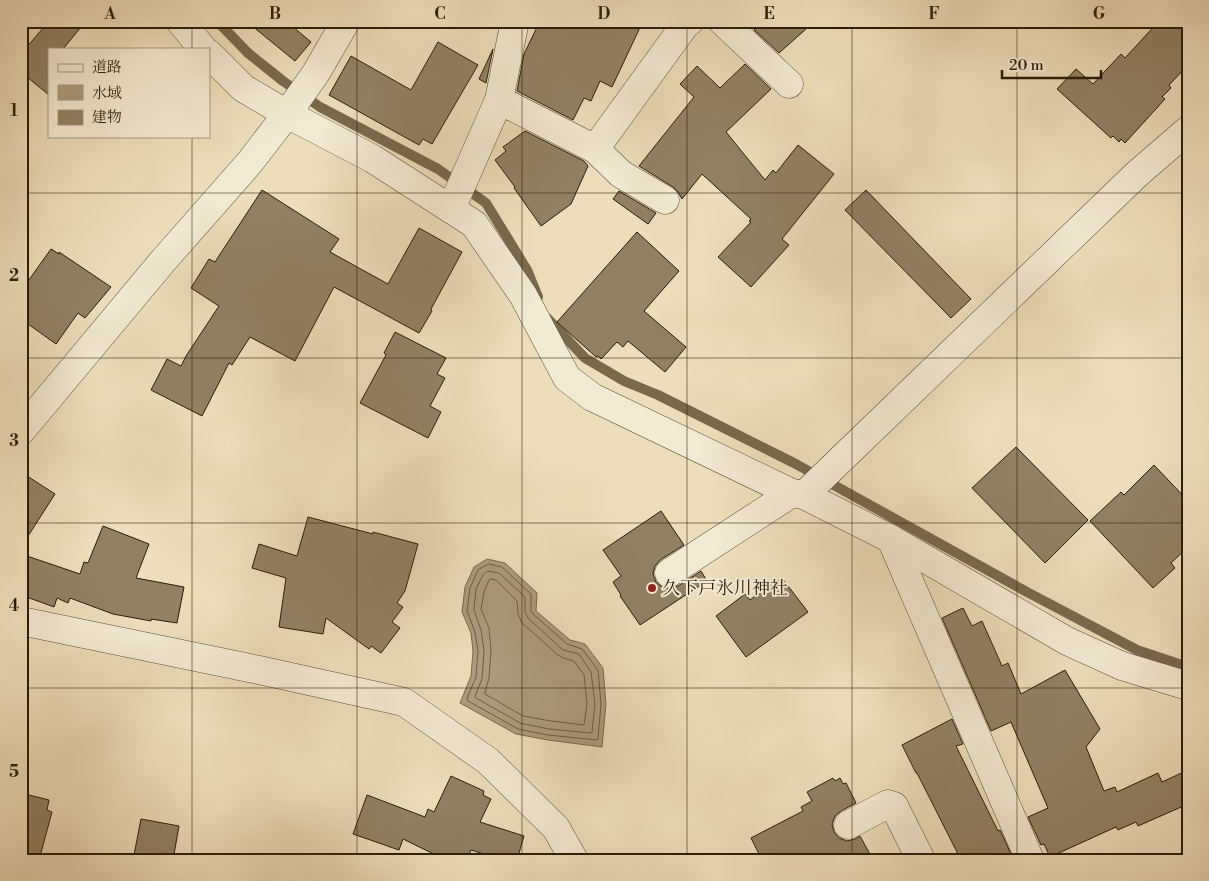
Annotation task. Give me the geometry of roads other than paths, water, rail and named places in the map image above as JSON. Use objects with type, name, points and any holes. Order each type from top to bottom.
[{"type":"street","points":[[180,21],[202,48]]},
{"type":"street","points":[[21,431],[163,261],[250,162],[288,114],[316,73],[346,21]]},
{"type":"street","points":[[451,209],[499,100],[515,21]]},
{"type":"street","points":[[595,149],[690,21]]},
{"type":"street","points":[[722,21],[789,84]]},
{"type":"street","points":[[210,55],[243,88],[373,159],[474,224],[523,295],[567,378],[592,397],[891,539],[1067,641],[1122,666],[1188,686]]},
{"type":"street","points":[[499,100],[595,149],[621,174],[664,200]]},
{"type":"street","points":[[669,573],[798,494],[1130,181],[1188,130]]},
{"type":"street","points":[[891,539],[1030,860]]},
{"type":"street","points":[[21,620],[404,702],[488,760],[556,828],[574,860]]},
{"type":"street","points":[[848,825],[888,804],[894,806],[921,860]]},
{"type":"water","points":[[487,559],[505,563],[537,593],[536,611],[570,640],[585,644],[603,668],[606,704],[602,747],[516,734],[460,703],[471,676],[473,651],[471,633],[462,612],[465,587],[474,567]]},
{"type":"waterway","points":[[217,21],[248,53],[320,107],[438,169],[486,203],[527,270],[538,297]]},
{"type":"waterway","points":[[547,318],[585,358],[624,381],[658,395],[794,463],[1027,592],[1137,650],[1188,667]]},
{"type":"place","name":"久下戸氷川神社","points":[[652,588]]}]
